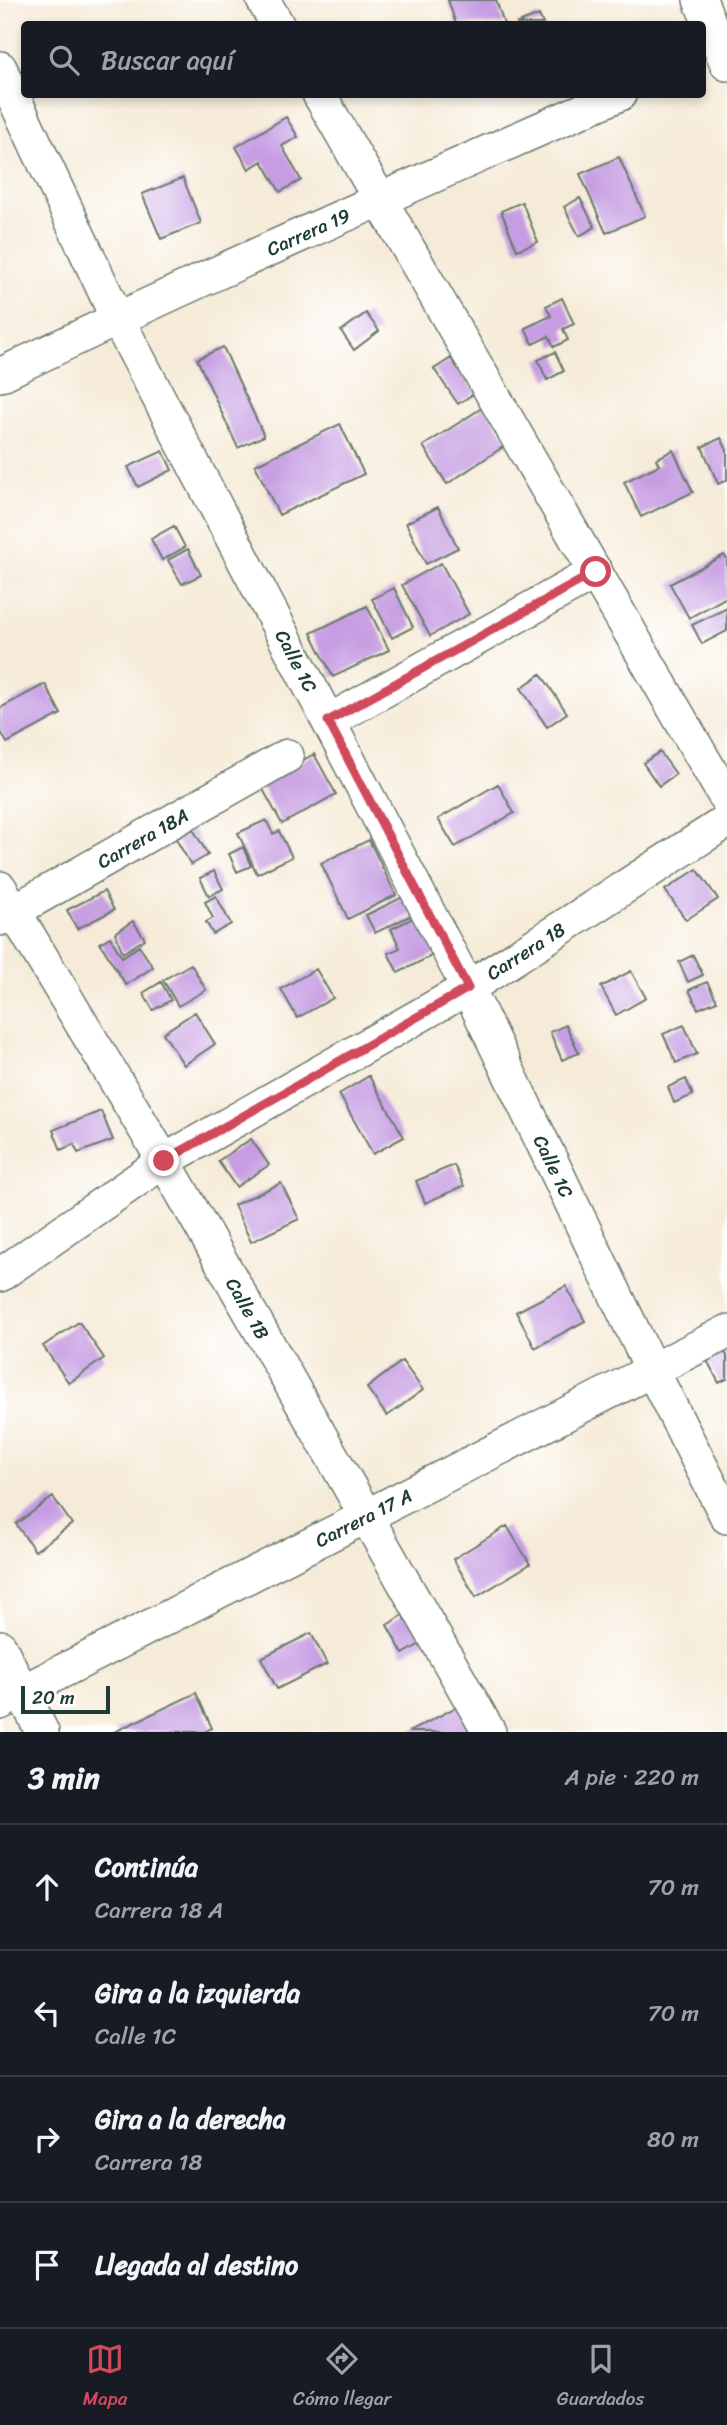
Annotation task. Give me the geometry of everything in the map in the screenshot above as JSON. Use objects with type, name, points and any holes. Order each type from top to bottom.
[{"type":"street","points":[[263,0],[275,21]]},
{"type":"street","points":[[700,0],[720,55]]},
{"type":"street","name":"Calle 1C","points":[[0,68],[117,318],[468,988],[652,1370],[727,1517]]},
{"type":"street","points":[[321,98],[727,800]]},
{"type":"street","name":"Carrera 19","points":[[0,375],[117,318],[381,198],[611,98]]},
{"type":"street","points":[[328,721],[596,572]]},
{"type":"street","name":"Carrera 18A","points":[[5,906],[287,756]]},
{"type":"street","name":"Carrera 18","points":[[0,1275],[164,1161],[468,988],[727,821]]},
{"type":"street","name":"Calle 1B","points":[[5,906],[164,1161],[489,1732]]},
{"type":"street","name":"Carrera 17 A","points":[[11,1697],[727,1332]]},
{"type":"street","points":[[0,1647],[11,1697],[42,1732]]},
{"type":"building","points":[[448,0],[496,0],[503,21],[455,21]]},
{"type":"building","points":[[539,15],[542,21],[524,21]]},
{"type":"building","points":[[286,117],[298,137],[282,146],[301,180],[280,192],[262,161],[249,169],[236,147]]},
{"type":"building","points":[[619,157],[645,216],[606,233],[580,174]]},
{"type":"building","points":[[183,178],[201,223],[161,239],[142,194]]},
{"type":"building","points":[[580,198],[595,227],[579,236],[564,207]]},
{"type":"building","points":[[522,202],[538,242],[517,250],[501,211]]},
{"type":"building","points":[[562,298],[574,324],[563,329],[568,340],[554,347],[549,336],[533,344],[525,328],[551,316],[546,306]]},
{"type":"building","points":[[366,313],[379,331],[354,350],[341,331]]},
{"type":"building","points":[[223,347],[264,436],[238,448],[197,359]]},
{"type":"building","points":[[555,352],[564,371],[547,380],[538,360]]},
{"type":"building","points":[[451,358],[475,393],[458,404],[434,369]]},
{"type":"building","points":[[485,406],[509,443],[447,484],[423,446]]},
{"type":"building","points":[[340,424],[364,474],[279,515],[255,465]]},
{"type":"building","points":[[721,438],[727,450],[727,480],[718,484],[702,447]]},
{"type":"building","points":[[673,450],[693,492],[641,517],[624,482],[659,465],[656,459]]},
{"type":"building","points":[[163,451],[172,470],[138,487],[128,467]]},
{"type":"building","points":[[438,507],[458,548],[426,564],[406,523]]},
{"type":"building","points":[[174,526],[185,547],[162,560],[151,539]]},
{"type":"building","points":[[188,549],[201,575],[182,584],[168,560]]},
{"type":"building","points":[[724,555],[727,559],[727,597],[689,618],[670,584]]},
{"type":"building","points":[[441,563],[469,614],[430,636],[402,585]]},
{"type":"building","points":[[394,588],[413,627],[392,638],[372,599]]},
{"type":"building","points":[[367,606],[389,650],[333,677],[311,633]]},
{"type":"building","points":[[727,608],[727,631],[702,644],[692,625]]},
{"type":"building","points":[[541,674],[567,713],[547,727],[521,688]]},
{"type":"building","points":[[45,684],[61,714],[7,743],[0,730],[0,708]]},
{"type":"building","points":[[660,752],[676,774],[659,786],[643,763]]},
{"type":"building","points":[[314,754],[336,794],[282,824],[260,784]]},
{"type":"building","points":[[498,784],[514,813],[455,847],[438,819]]},
{"type":"building","points":[[266,820],[273,834],[279,831],[292,857],[257,874],[238,833]]},
{"type":"building","points":[[193,829],[208,855],[191,865],[176,839]]},
{"type":"building","points":[[369,840],[396,895],[348,919],[321,863]]},
{"type":"building","points":[[243,847],[251,866],[237,872],[229,854]]},
{"type":"building","points":[[697,869],[718,899],[686,920],[665,890]]},
{"type":"building","points":[[214,871],[223,889],[209,896],[200,878]]},
{"type":"building","points":[[104,891],[114,910],[77,929],[67,910]]},
{"type":"building","points":[[411,893],[420,911],[375,933],[366,915]]},
{"type":"building","points":[[216,896],[231,924],[213,934],[206,922],[213,918],[205,902]]},
{"type":"building","points":[[421,914],[439,952],[398,973],[388,953],[400,948],[391,929]]},
{"type":"building","points":[[133,921],[145,939],[123,953],[115,933]]},
{"type":"building","points":[[110,937],[122,957],[139,946],[153,967],[126,985],[100,943]]},
{"type":"building","points":[[693,955],[703,975],[688,982],[679,962]]},
{"type":"building","points":[[191,964],[206,990],[178,1006],[163,980]]},
{"type":"building","points":[[316,969],[333,998],[297,1018],[281,989]]},
{"type":"building","points":[[631,971],[646,998],[616,1015],[601,987]]},
{"type":"building","points":[[161,982],[171,1000],[153,1010],[143,993]]},
{"type":"building","points":[[707,982],[717,1001],[698,1009],[689,990]]},
{"type":"building","points":[[195,1012],[215,1044],[184,1065],[163,1033]]},
{"type":"building","points":[[566,1025],[579,1053],[562,1060],[550,1032]]},
{"type":"building","points":[[684,1025],[697,1054],[676,1063],[663,1034]]},
{"type":"building","points":[[369,1076],[404,1137],[373,1154],[339,1094]]},
{"type":"building","points":[[686,1079],[693,1095],[674,1103],[668,1087]]},
{"type":"building","points":[[101,1111],[113,1140],[78,1153],[74,1144],[61,1150],[53,1130]]},
{"type":"building","points":[[251,1139],[269,1165],[236,1187],[218,1161]]},
{"type":"building","points":[[454,1165],[464,1186],[425,1203],[416,1181]]},
{"type":"building","points":[[281,1183],[299,1219],[251,1242],[234,1205]]},
{"type":"building","points":[[566,1286],[585,1321],[535,1348],[516,1312]]},
{"type":"building","points":[[79,1322],[104,1358],[69,1383],[43,1346]]},
{"type":"building","points":[[719,1342],[727,1356],[727,1379],[719,1383],[702,1351]]},
{"type":"building","points":[[402,1361],[423,1390],[387,1416],[367,1388]]},
{"type":"building","points":[[53,1497],[72,1524],[35,1551],[16,1524]]},
{"type":"building","points":[[507,1526],[530,1564],[476,1597],[453,1559]]},
{"type":"building","points":[[413,1609],[430,1638],[403,1654],[387,1625]]},
{"type":"building","points":[[311,1633],[327,1664],[277,1689],[261,1658]]},
{"type":"building","points":[[196,1693],[212,1728],[204,1732],[114,1732]]},
{"type":"building","points":[[462,1704],[477,1732],[409,1732]]},
{"type":"route","points":[[164,1161],[468,988],[328,721],[596,572]]}]
